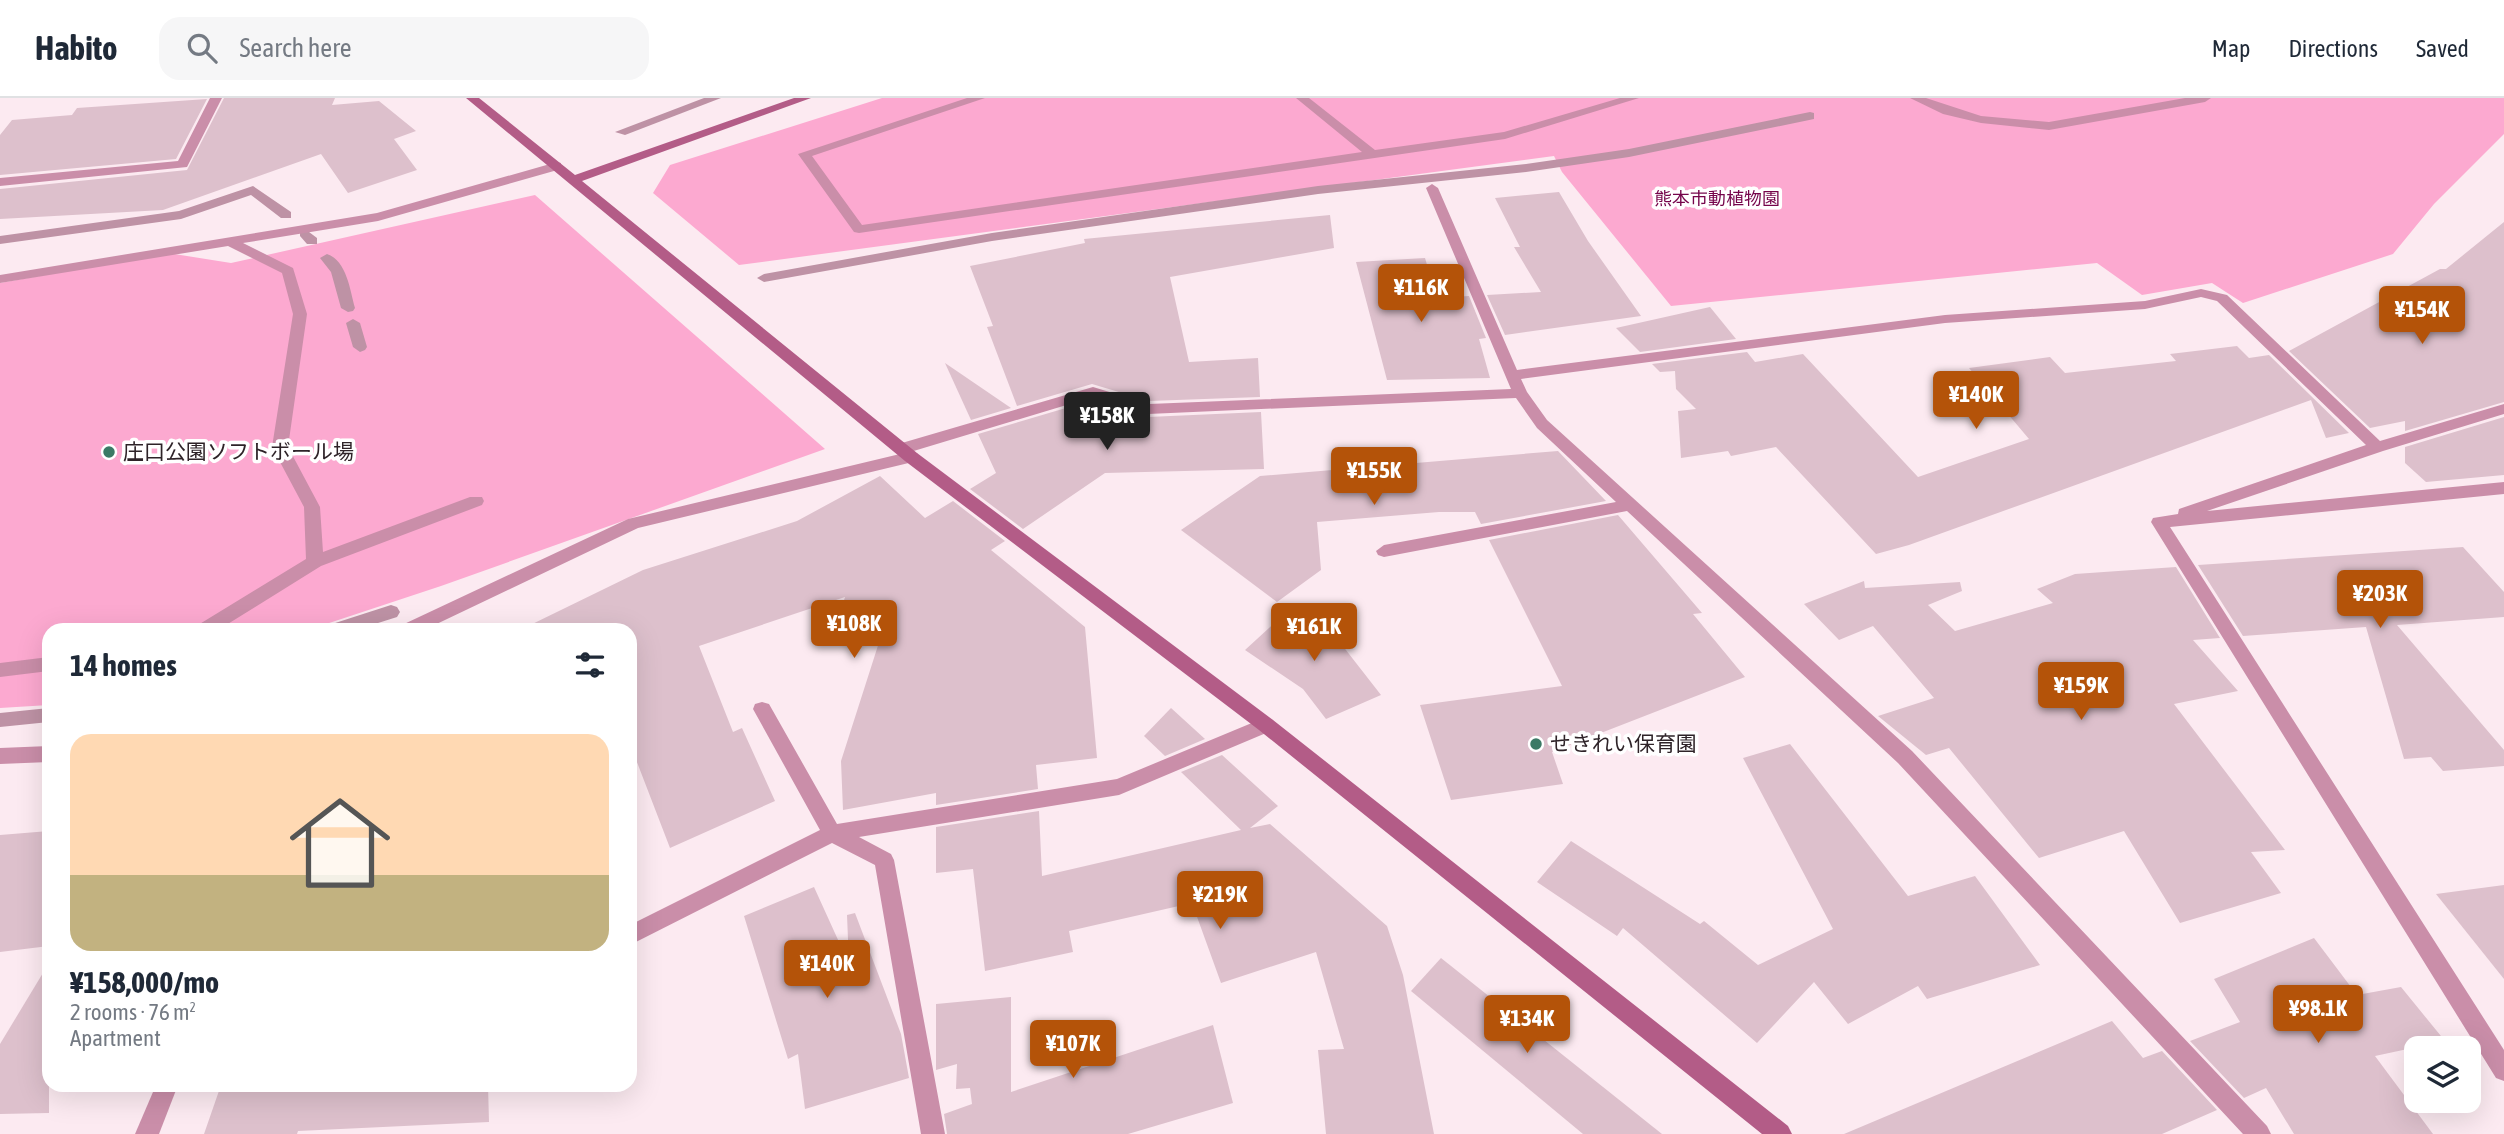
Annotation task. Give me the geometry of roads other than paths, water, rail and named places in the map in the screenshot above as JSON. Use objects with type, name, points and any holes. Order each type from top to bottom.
[{"type":"street","points":[[0,182],[183,164],[216,98]]},
{"type":"street","points":[[471,98],[906,453],[1266,724],[1780,1134]]},
{"type":"street","points":[[574,180],[805,98]]},
{"type":"street","points":[[979,98],[804,154],[859,229],[1505,135],[1633,98]]},
{"type":"street","points":[[1302,98],[1373,155]]},
{"type":"street","points":[[1916,98],[1968,117],[2023,126],[2049,126],[2205,98]]},
{"type":"street","points":[[0,279],[378,217],[557,166]]},
{"type":"street","points":[[1432,188],[1516,384],[1542,425],[1905,757],[2259,1134]]},
{"type":"street","points":[[229,242],[288,271],[300,314],[280,447],[312,507],[315,562]]},
{"type":"street","points":[[423,623],[634,523],[906,453],[1093,392],[1149,409],[1516,384],[1945,319],[2145,305],[2201,293],[2222,298],[2377,447]]},
{"type":"street","points":[[2159,522],[2377,447],[2504,409]]},
{"type":"street","points":[[2159,522],[2504,488]]},
{"type":"street","points":[[215,623],[315,562],[476,500]]},
{"type":"street","points":[[1384,551],[1629,505]]},
{"type":"street","points":[[2159,522],[2497,1044],[2504,1070]]},
{"type":"street","points":[[0,670],[42,665]]},
{"type":"street","points":[[762,709],[832,833],[884,860],[933,1134]]},
{"type":"street","points":[[637,931],[832,833],[1119,787],[1266,724]]},
{"type":"street","points":[[0,756],[42,754]]},
{"type":"street","points":[[146,1134],[164,1092]]},
{"type":"waterway","points":[[621,132],[715,98]]},
{"type":"waterway","points":[[764,278],[992,237],[1318,190],[1526,168],[1629,153],[1810,116]]},
{"type":"waterway","points":[[0,240],[181,215],[253,190],[286,215]]},
{"type":"waterway","points":[[305,233],[312,241]]},
{"type":"waterway","points":[[327,258],[338,271],[348,308]]},
{"type":"waterway","points":[[353,323],[360,347]]},
{"type":"waterway","points":[[357,623],[391,612]]},
{"type":"waterway","points":[[0,720],[42,716]]},
{"type":"place","name":"庄口公園ソフトボール場","points":[[109,452]]},
{"type":"place","name":"せきれい保育園","points":[[1536,744]]},
{"type":"park label","name":"熊本市動植物園","points":[[1717,199]]}]
